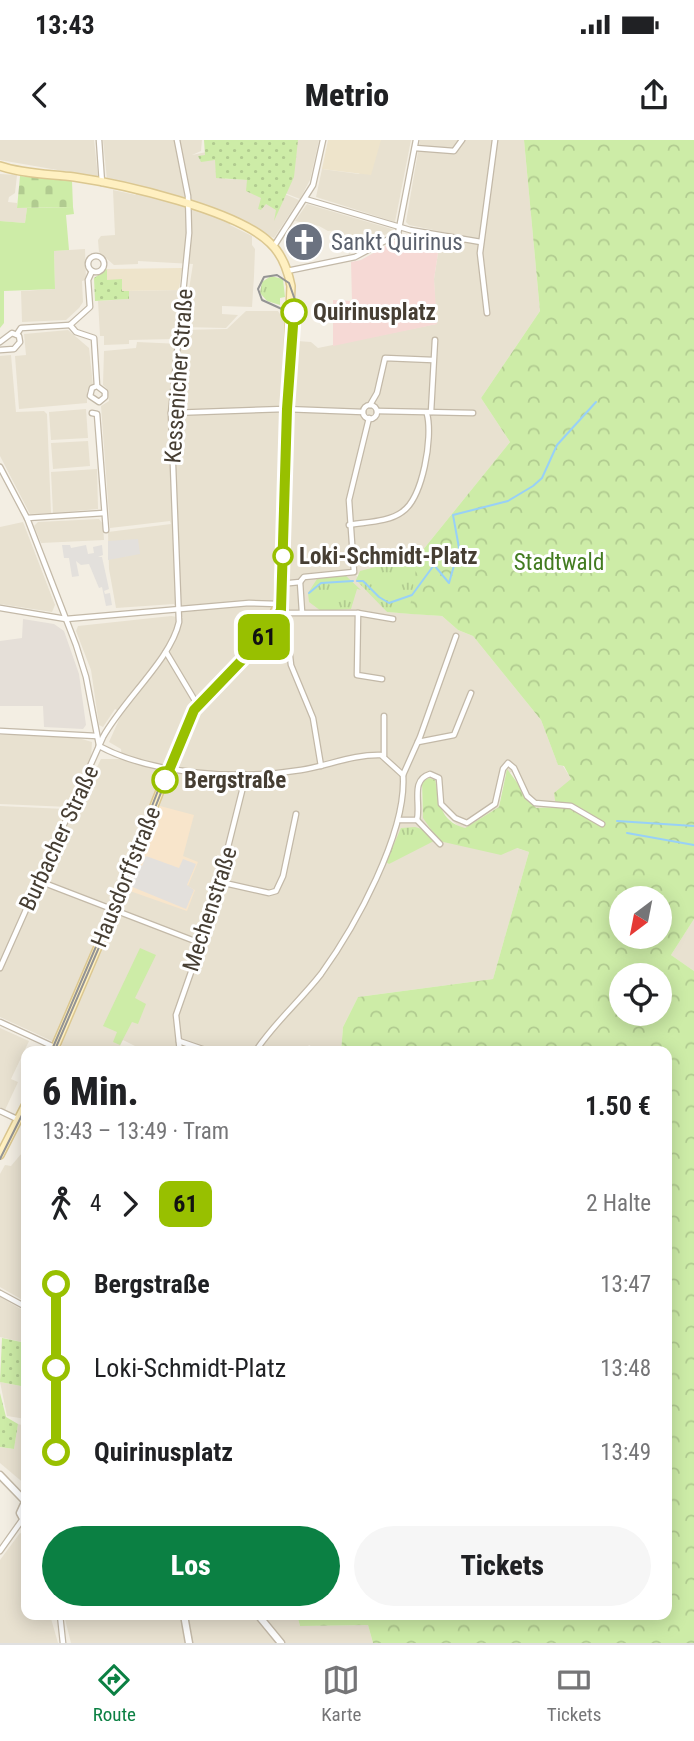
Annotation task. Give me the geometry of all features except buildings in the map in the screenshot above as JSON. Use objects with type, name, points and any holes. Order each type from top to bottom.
[{"type":"main road","points":[[0,166],[102,183],[189,205],[246,227],[274,247],[287,271]]},
{"type":"main road","name":"Hausdorffstraße","points":[[55,1046],[113,910],[169,766],[197,704],[264,634],[278,604],[292,305],[287,271]]},
{"type":"main road","points":[[0,1155],[21,1114]]},
{"type":"street","points":[[99,140],[102,183]]},
{"type":"street","name":"Kessenicher Straße","points":[[99,746],[120,708],[176,636],[180,609],[172,490],[171,413],[187,265],[189,205],[177,140]]},
{"type":"street","points":[[274,247],[314,182],[323,140]]},
{"type":"street","points":[[287,271],[355,257],[395,236],[400,228],[416,140]]},
{"type":"street","points":[[415,148],[454,152],[462,140]]},
{"type":"street","points":[[487,313],[481,242],[495,140]]},
{"type":"street","points":[[305,198],[400,228],[481,242]]},
{"type":"street","points":[[17,334],[21,328],[70,325],[90,307],[88,280],[92,271]]},
{"type":"street","points":[[70,325],[76,332],[94,338],[97,386]]},
{"type":"street","points":[[0,342],[8,334],[17,334]]},
{"type":"street","points":[[0,350],[19,346],[17,334]]},
{"type":"street","points":[[349,525],[395,516],[410,505],[427,455],[435,340]]},
{"type":"street","points":[[363,412],[377,393],[385,358],[433,360]]},
{"type":"street","points":[[370,405],[377,411],[473,413]]},
{"type":"street","points":[[171,413],[286,409],[363,412],[369,418]]},
{"type":"street","points":[[369,418],[375,417],[377,411]]},
{"type":"street","points":[[92,413],[97,417],[106,530]]},
{"type":"street","points":[[302,612],[300,582],[304,577],[354,572],[349,525],[350,492],[369,418]]},
{"type":"street","points":[[0,467],[27,518],[66,619],[86,677],[99,746],[117,755],[169,766],[246,775],[321,766],[376,754],[384,756],[403,775]]},
{"type":"street","points":[[27,518],[104,513]]},
{"type":"street","points":[[280,584],[300,582]]},
{"type":"street","points":[[0,608],[66,619],[278,604],[285,613],[291,665],[313,718],[321,766]]},
{"type":"street","points":[[285,613],[358,613],[393,619]]},
{"type":"street","points":[[358,613],[357,675],[382,679]]},
{"type":"street","points":[[260,1046],[320,975],[346,934],[400,820],[403,775],[456,636]]},
{"type":"street","points":[[166,652],[197,704]]},
{"type":"street","points":[[416,743],[454,735],[471,693]]},
{"type":"street","points":[[384,716],[384,756]]},
{"type":"street","points":[[0,731],[97,736]]},
{"type":"street","name":"Burbacher Straße","points":[[0,968],[99,746]]},
{"type":"street","points":[[416,820],[418,783],[422,777],[430,774],[439,779],[441,804],[455,818],[467,823],[495,804],[504,766],[508,763],[514,768],[527,796],[535,803],[571,806],[602,824]]},
{"type":"street","name":"Mechenstraße","points":[[179,1046],[176,1015],[220,881],[246,775]]},
{"type":"street","points":[[220,881],[269,893],[276,891],[283,876],[296,814]]},
{"type":"street","points":[[400,820],[416,820],[440,844]]},
{"type":"street","points":[[39,881],[200,943]]},
{"type":"street","points":[[0,1023],[48,1046]]},
{"type":"street","points":[[179,1041],[194,1046]]},
{"type":"street","points":[[0,1111],[18,1120]]},
{"type":"street","points":[[0,1293],[21,1304]]},
{"type":"street","points":[[0,1475],[21,1495]]},
{"type":"street","points":[[0,1551],[21,1526]]},
{"type":"street","points":[[61,1620],[63,1643]]},
{"type":"street","points":[[185,1620],[189,1643]]},
{"type":"street","points":[[262,1620],[281,1643]]},
{"type":"shaded area","points":[[0,140],[94,140],[98,177],[0,160]]},
{"type":"shaded area","points":[[103,140],[202,140],[201,151],[192,155],[216,150],[228,158],[225,179],[251,180],[299,200],[274,238],[233,217],[230,225],[252,236],[255,249],[254,276],[252,307],[222,306],[222,314],[238,315],[226,328],[183,327],[193,264],[138,261],[138,264],[114,265],[99,252],[98,240],[101,236],[115,235],[113,190],[136,195],[131,186],[107,180]]},
{"type":"shaded area","points":[[252,140],[319,140],[310,180],[300,199],[252,180]]},
{"type":"shaded area","points":[[328,140],[381,140],[371,175],[322,169]]},
{"type":"shaded area","points":[[381,140],[411,140],[395,222],[316,197],[322,169],[359,174]]},
{"type":"shaded area","points":[[420,140],[524,140],[540,311],[481,398],[510,442],[418,556],[356,575],[387,612],[442,616],[458,630],[473,636],[541,720],[558,765],[563,766],[571,779],[556,807],[536,808],[527,799],[512,772],[504,774],[499,807],[465,828],[460,828],[441,810],[435,795],[436,783],[421,786],[423,818],[529,852],[493,979],[358,997],[343,1027],[341,1046],[135,1046],[123,1040],[120,1046],[63,1046],[0,1017],[0,806],[65,809],[60,825],[63,835],[101,759],[122,759],[121,749],[109,742],[122,713],[115,709],[103,727],[99,725],[91,670],[76,631],[78,626],[171,616],[183,618],[174,604],[116,608],[109,569],[108,532],[171,524],[170,521],[110,528],[101,406],[109,401],[107,389],[103,385],[104,351],[136,348],[137,342],[181,344],[183,330],[227,329],[246,311],[278,311],[297,341],[311,342],[318,348],[436,324],[434,279],[440,240],[448,233],[409,225],[406,222]]},
{"type":"shaded area","points":[[0,174],[17,175],[15,193],[9,197],[8,202],[17,203],[17,208],[27,208],[25,223],[0,221]]},
{"type":"shaded area","points":[[307,204],[394,230],[349,254],[339,230],[328,231],[319,226],[295,221]]},
{"type":"shaded area","points":[[407,234],[440,240],[434,279],[437,324],[333,346],[333,300],[352,301],[351,262],[361,260]]},
{"type":"shaded area","points":[[85,249],[86,280],[82,281],[83,302],[79,308],[66,320],[22,322],[21,291],[55,289],[54,251]]},
{"type":"shaded area","points":[[182,268],[179,290],[122,291],[107,280],[107,269]]},
{"type":"shaded area","points":[[179,290],[174,339],[129,340],[129,344],[104,345],[104,336],[100,336],[98,301],[129,299],[129,291]]},
{"type":"shaded area","points":[[68,330],[89,348],[93,385],[87,391],[87,403],[19,409],[15,356],[26,355],[24,334]]},
{"type":"shaded area","points":[[11,355],[16,412],[44,411],[47,414],[51,513],[30,514],[0,456],[0,356]]},
{"type":"shaded area","points":[[86,409],[88,438],[51,440],[49,412]]},
{"type":"shaded area","points":[[88,441],[90,466],[53,469],[51,443]]},
{"type":"shaded area","points":[[97,469],[98,509],[53,513],[51,472]]},
{"type":"shaded area","points":[[99,519],[103,524],[104,540],[41,543],[34,526],[38,522]]},
{"type":"shaded area","points":[[23,522],[55,605],[52,612],[0,604],[0,527]]},
{"type":"shaded area","points":[[138,539],[140,554],[108,560],[108,541]]},
{"type":"shaded area","points":[[62,545],[70,545],[71,548],[86,545],[88,554],[94,553],[93,547],[102,545],[103,555],[98,557],[102,557],[109,589],[104,591],[105,594],[110,593],[112,605],[106,606],[102,587],[99,588],[89,564],[81,565],[76,561],[79,576],[72,577],[69,558],[64,558]]},
{"type":"shaded area","points":[[23,619],[54,624],[64,631],[79,674],[86,725],[83,729],[44,727],[43,706],[0,706],[0,641],[22,638]]},
{"type":"shaded area","points":[[31,733],[75,737],[92,742],[91,759],[69,807],[0,804],[0,735]]},
{"type":"shaded area","points":[[160,806],[194,815],[183,856],[198,862],[188,886],[195,890],[187,911],[127,890]]},
{"type":"shaded area","points":[[146,856],[179,868],[183,859],[196,864],[187,885],[194,890],[186,909],[130,886],[139,864],[142,866]]},
{"type":"shaded area","points":[[694,919],[694,971],[671,955]]},
{"type":"shaded area","points":[[0,1028],[29,1041],[27,1046],[21,1046],[21,1058],[11,1079],[18,1082],[5,1110],[0,1107]]},
{"type":"shaded area","points":[[21,1154],[21,1299],[0,1287],[0,1174],[5,1165],[11,1166]]},
{"type":"shaded area","points":[[0,1297],[21,1309],[21,1342],[0,1337]]},
{"type":"shaded area","points":[[0,1382],[21,1386],[21,1418],[7,1416]]},
{"type":"shaded area","points":[[18,1424],[21,1425],[21,1481],[0,1463],[0,1447],[14,1449]]},
{"type":"shaded area","points":[[21,1533],[21,1620],[51,1620],[58,1643],[0,1643],[0,1560]]},
{"type":"shaded area","points":[[65,1620],[298,1620],[300,1626],[368,1625],[373,1643],[71,1643]]},
{"type":"green space","points":[[204,140],[298,140],[294,177],[274,221],[276,210],[266,204],[261,210],[258,209],[261,198],[246,191],[247,180],[216,178],[215,160],[201,162],[198,156],[205,155]]},
{"type":"green space","name":"Stadtwald","points":[[524,140],[694,140],[694,919],[671,955],[694,971],[694,1643],[373,1643],[368,1625],[300,1626],[298,1620],[672,1620],[672,1046],[341,1046],[343,1027],[358,997],[493,979],[529,852],[517,848],[501,855],[439,841],[423,818],[422,782],[429,778],[435,780],[445,815],[456,825],[465,828],[499,807],[507,769],[536,808],[556,807],[554,793],[571,779],[564,766],[558,765],[541,720],[473,636],[458,630],[442,616],[411,614],[418,556],[510,442],[481,398],[540,311]]},
{"type":"green space","points":[[20,176],[72,181],[73,207],[17,208]]},
{"type":"green space","points":[[73,207],[74,214],[66,215],[69,250],[54,251],[55,289],[4,291],[4,323],[0,328],[0,221],[25,223],[27,208]]},
{"type":"green space","points":[[107,269],[107,280],[122,279],[122,291],[129,291],[129,299],[95,301],[94,278]]},
{"type":"green space","points":[[271,276],[283,279],[285,297],[280,298],[280,305],[267,301],[260,293],[262,282]]},
{"type":"green space","points":[[418,556],[411,614],[387,612],[356,580],[360,571]]},
{"type":"green space","points":[[345,575],[361,590],[357,589],[351,609],[321,611],[309,602],[308,593],[317,579]]},
{"type":"green space","points":[[415,827],[425,830],[434,841],[389,864],[386,862],[401,828]]},
{"type":"green space","points":[[140,948],[156,955],[135,998],[146,1004],[138,1024],[132,1022],[120,1045],[113,1042],[117,1032],[103,1026]]},
{"type":"green space","points":[[2,1338],[21,1342],[21,1386],[0,1382]]},
{"type":"green space","points":[[0,1393],[6,1417],[18,1424],[14,1449],[0,1447]]},
{"type":"waterway","points":[[357,581],[363,581],[389,603],[412,595],[434,565],[449,583],[459,548],[453,515],[508,501],[533,486],[542,478],[557,445],[596,402]]},
{"type":"waterway","points":[[309,593],[321,583],[353,581]]},
{"type":"waterway","points":[[617,821],[694,826]]},
{"type":"waterway","points":[[627,833],[694,845]]},
{"type":"tram line","points":[[54,1046],[112,909],[185,721],[196,703],[267,626],[276,603],[290,322],[284,310],[262,300],[258,289],[264,277],[277,275],[289,283],[295,300],[287,409],[281,610],[269,632],[191,716],[115,910],[57,1046]]},
{"type":"tram line","name":"61","points":[[165,780],[194,710],[269,632],[281,610],[287,409],[294,312]]},
{"type":"tram line","points":[[0,1159],[21,1117]]},
{"type":"place","name":"Sankt Quirinus","points":[[304,242]]},
{"type":"place","name":"Quirinusplatz","points":[[294,312]]},
{"type":"place","name":"Loki-Schmidt-Platz","points":[[283,556]]},
{"type":"place","name":"Bergstraße","points":[[165,780]]}]
